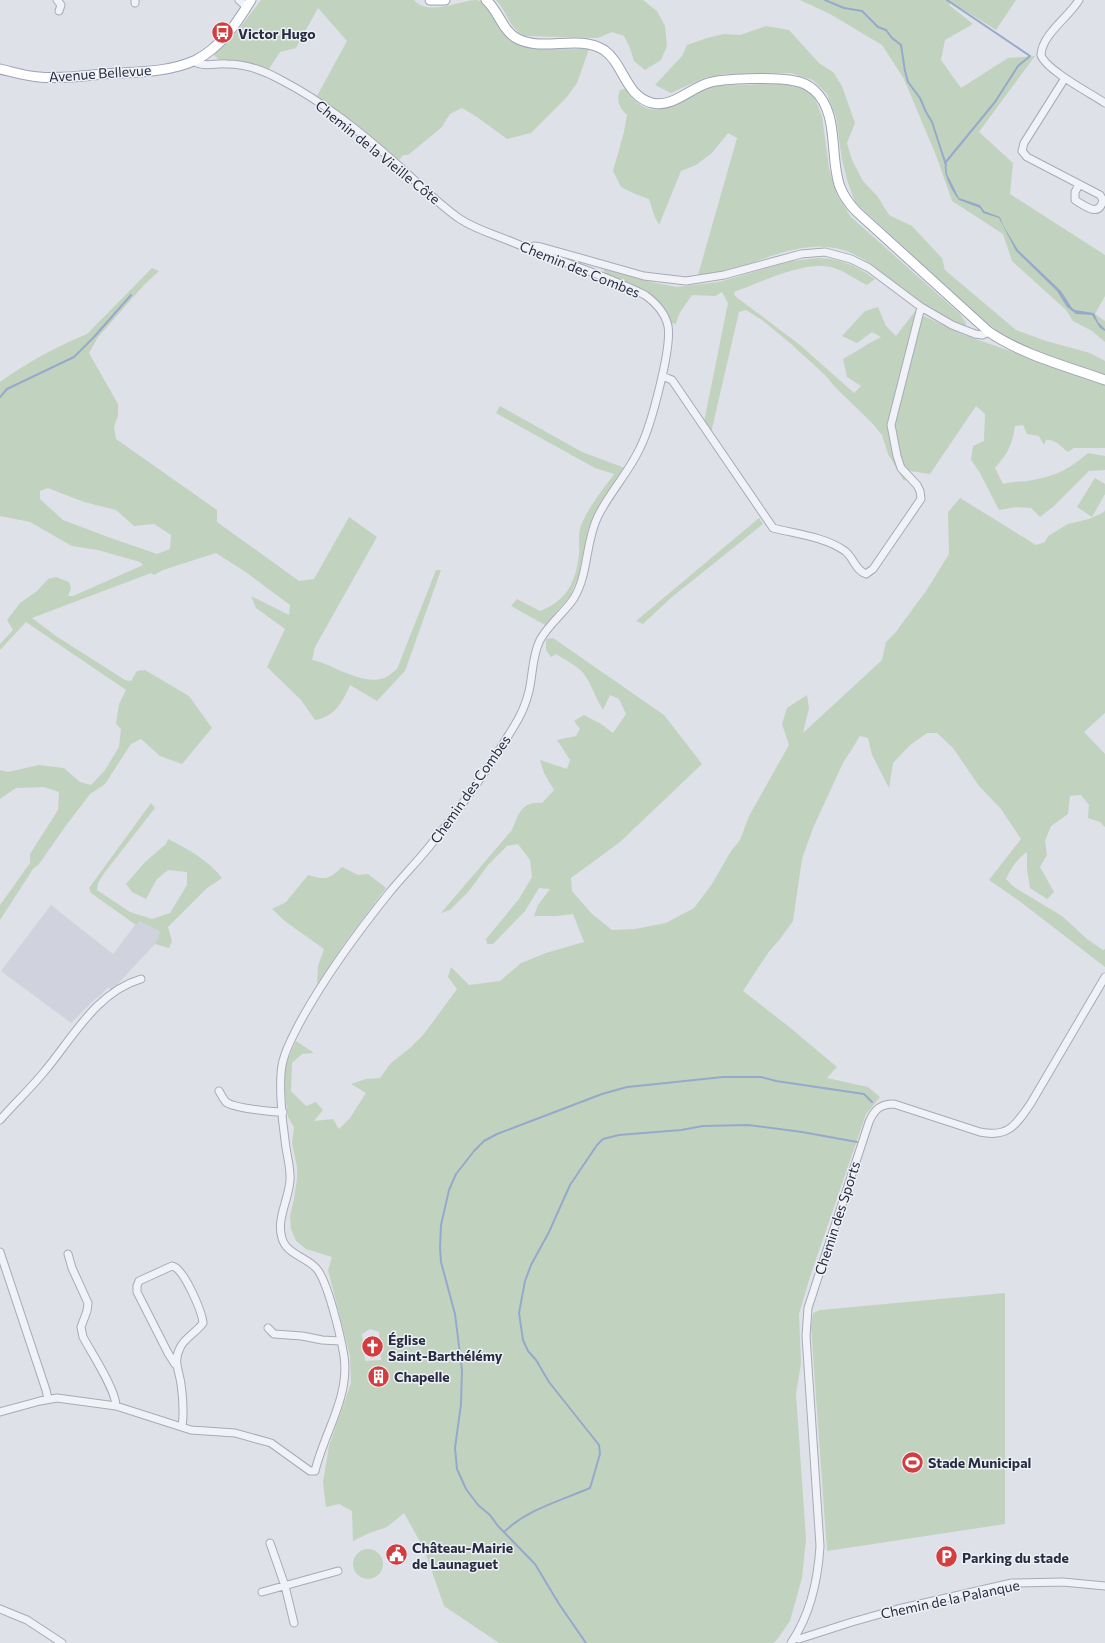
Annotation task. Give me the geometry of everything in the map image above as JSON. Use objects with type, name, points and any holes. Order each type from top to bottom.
[{"type":"main road","points":[[430,0],[445,0]]},
{"type":"main road","points":[[486,0],[495,9],[506,28],[519,39],[531,43],[587,44],[606,51],[615,61],[635,93],[646,101],[653,103],[668,102],[707,84],[721,81],[788,80],[800,82],[810,87],[820,97],[826,107],[838,177],[842,191],[857,212],[989,332],[1005,343],[1105,380]]},
{"type":"main road","points":[[200,58],[228,34],[249,4]]},
{"type":"main road","name":"Avenue Bellevue","points":[[0,68],[28,76],[60,77],[163,69],[182,65],[200,58]]},
{"type":"street","points":[[57,0],[61,5],[59,11]]},
{"type":"street","points":[[239,0],[249,4]]},
{"type":"street","points":[[1079,0],[1056,26],[1044,45],[1041,55],[1046,64],[1065,78],[1105,103]]},
{"type":"street","name":"Chemin de la Vieille Côte","points":[[219,64],[209,59],[200,58],[200,64],[244,66],[259,70],[294,87],[316,101],[381,151],[447,208]]},
{"type":"street","points":[[1065,78],[1024,143],[1022,150],[1027,157],[1079,184]]},
{"type":"street","name":"Chemin des Combes","points":[[182,1427],[204,1432],[235,1433],[271,1442],[310,1471],[315,1472],[343,1387],[345,1368],[330,1300],[320,1274],[315,1266],[292,1252],[283,1244],[280,1224],[291,1177],[285,1140],[280,1076],[282,1062],[299,1023],[342,955],[391,890],[430,846],[464,801],[519,718],[529,691],[534,658],[539,642],[548,628],[573,600],[582,583],[588,543],[593,529],[599,514],[639,451],[647,433],[662,376],[668,348],[669,330],[665,316],[657,305],[633,289],[531,250],[467,223],[447,208]]},
{"type":"street","points":[[531,250],[534,246],[541,247],[644,276],[686,281],[724,276],[801,254],[825,252],[851,259],[869,268],[921,308],[952,325],[975,334],[982,335],[989,332]]},
{"type":"street","points":[[662,376],[672,380],[773,528],[819,539],[835,546],[851,557],[860,570],[866,574],[873,569],[921,499],[920,491],[917,485],[901,468],[891,425],[921,308]]},
{"type":"street","name":"Chemin des Sports","points":[[791,1643],[801,1628],[811,1598],[820,1546],[807,1350],[808,1308],[871,1118],[880,1107],[886,1104],[894,1104],[980,1132],[991,1134],[1009,1130],[1018,1121],[1031,1103],[1105,977]]},
{"type":"street","points":[[0,1120],[44,1072],[80,1024],[106,999],[132,982],[141,979]]},
{"type":"street","points":[[219,1090],[225,1101],[231,1105],[274,1112],[283,1112]]},
{"type":"street","points":[[0,1252],[48,1399]]},
{"type":"street","points":[[68,1254],[72,1268],[88,1303],[87,1312],[81,1327],[83,1337],[111,1390],[116,1401],[116,1406]]},
{"type":"street","points":[[0,1412],[57,1398],[116,1406],[182,1427],[181,1382],[176,1364],[168,1353],[137,1292],[139,1281],[172,1266],[180,1270],[201,1311],[203,1323],[180,1346],[176,1364]]},
{"type":"street","points":[[268,1328],[274,1334],[340,1341]]},
{"type":"street","points":[[270,1543],[285,1586],[294,1623]]},
{"type":"street","points":[[262,1592],[338,1572]]},
{"type":"street","name":"Chemin de la Palanque","points":[[799,1639],[898,1609],[1012,1583],[1063,1582],[1105,1586]]},
{"type":"street","points":[[0,1609],[27,1620],[62,1643]]},
{"type":"shaded area","points":[[51,905],[113,954],[139,920],[160,932],[155,944],[112,990],[108,987],[71,1023],[1,971]]},
{"type":"green space","points":[[261,0],[414,0],[420,5],[436,7],[477,0],[482,2],[492,12],[511,38],[522,45],[551,49],[589,49],[577,83],[566,98],[531,133],[507,139],[462,108],[450,114],[441,128],[408,155],[403,155],[399,160],[360,127],[317,96],[347,41],[318,8],[296,48],[280,52],[269,69],[236,61],[218,59],[214,55],[217,50],[235,34]]},
{"type":"green space","points":[[496,0],[643,0],[657,11],[665,26],[667,46],[661,60],[645,70],[634,61],[624,36],[612,32],[598,38],[525,36],[515,29]]},
{"type":"green space","points":[[800,0],[1016,0],[996,30],[951,2],[949,5],[973,24],[945,40],[941,60],[961,88],[1008,58],[1035,56],[979,132],[1013,163],[1010,194],[1105,255],[1105,296],[1095,314],[1105,321],[1105,342],[1092,331],[1073,321],[1066,310],[1012,261],[1003,234],[952,201],[937,158],[904,79],[882,45],[830,14]]},
{"type":"green space","points":[[766,26],[789,30],[819,63],[833,72],[842,86],[855,123],[847,143],[852,160],[863,181],[878,197],[889,215],[912,226],[942,258],[945,270],[1016,330],[1046,341],[1090,353],[1105,361],[1105,375],[1012,343],[999,335],[855,202],[842,160],[836,117],[827,94],[813,80],[790,73],[725,74],[704,78],[671,93],[655,85],[682,56],[687,45],[724,34],[740,35]]},
{"type":"green space","points":[[773,83],[791,85],[804,89],[814,96],[822,116],[829,168],[837,195],[851,217],[960,314],[966,323],[966,326],[942,317],[925,308],[865,260],[840,249],[826,247],[800,248],[737,268],[698,275],[737,138],[728,133],[712,153],[696,165],[681,171],[659,225],[649,199],[621,187],[613,171],[624,132],[627,115],[618,101],[620,90],[625,89],[636,102],[647,108],[657,109],[668,107],[702,90],[714,86]]},
{"type":"green space","points":[[818,258],[841,261],[861,270],[875,279],[867,285],[834,268],[823,266],[810,267],[797,269],[770,278],[734,292],[735,296],[800,345],[854,393],[861,386],[847,377],[843,359],[881,337],[872,332],[857,343],[842,336],[865,311],[878,307],[886,326],[896,336],[916,310],[888,424],[907,478],[904,481],[888,454],[882,435],[873,424],[835,387],[825,375],[790,343],[762,320],[746,310],[739,312],[711,433],[704,422],[728,303],[722,292],[715,296],[692,295],[679,314],[676,324],[671,323],[659,303],[644,290],[604,274],[604,269],[651,282],[677,287],[719,282],[791,261]]},
{"type":"green space","points":[[152,268],[159,271],[144,285],[98,337],[89,353],[118,404],[118,416],[114,427],[116,439],[217,510],[217,522],[299,581],[314,579],[349,517],[377,537],[315,647],[312,660],[348,674],[366,679],[375,680],[389,676],[397,669],[436,570],[441,570],[405,671],[377,701],[350,685],[341,702],[333,712],[328,716],[315,720],[301,700],[267,667],[285,629],[256,608],[251,596],[289,615],[290,605],[247,573],[216,553],[163,570],[154,575],[151,573],[32,618],[56,636],[125,680],[131,681],[137,671],[145,670],[189,696],[212,728],[182,764],[160,756],[141,739],[131,744],[105,784],[90,794],[39,864],[33,869],[0,920],[0,905],[30,863],[30,854],[58,810],[59,792],[44,787],[16,788],[0,799],[0,770],[8,772],[39,765],[64,768],[80,782],[91,785],[105,770],[119,747],[121,729],[116,724],[119,704],[126,690],[26,622],[0,650],[0,644],[13,630],[7,620],[20,603],[37,591],[48,579],[56,577],[69,582],[71,588],[68,596],[73,596],[143,565],[140,562],[98,550],[72,546],[30,522],[0,516],[0,382],[42,355],[87,334]],"holes":[[[48,488],[84,502],[116,510],[134,526],[154,524],[171,535],[170,549],[157,554],[63,520],[40,499],[40,491]]]},
{"type":"green space","points":[[924,316],[961,334],[1105,384],[1105,448],[1074,448],[1068,452],[1050,440],[1046,440],[1044,445],[1039,436],[1027,434],[1023,425],[1015,426],[1009,449],[995,468],[1003,484],[1033,480],[1056,474],[1069,467],[1088,453],[1105,456],[1105,470],[1089,471],[1054,506],[1040,517],[1031,508],[1016,507],[999,510],[980,473],[971,460],[973,446],[984,441],[985,414],[976,406],[930,474],[910,471],[907,472],[899,458],[895,437],[894,415],[919,322]]},
{"type":"green space","points":[[500,406],[582,452],[625,468],[598,507],[588,529],[579,575],[570,596],[545,625],[511,606],[517,599],[540,611],[557,602],[563,596],[572,581],[578,564],[579,532],[582,523],[614,474],[595,468],[496,413]]},
{"type":"green space","points":[[1095,478],[1105,484],[1105,494],[1092,517],[1077,507]]},
{"type":"green space","points":[[960,498],[1036,545],[1045,542],[1048,536],[1068,524],[1089,519],[1104,512],[1105,510],[1105,713],[1084,732],[1105,754],[1105,827],[1100,822],[1088,818],[1089,805],[1081,795],[1070,796],[1068,814],[1051,826],[1045,841],[1047,855],[1040,867],[1054,892],[1047,899],[1030,888],[1027,869],[1027,852],[1015,864],[1006,879],[1014,887],[1062,916],[1087,939],[1103,950],[1105,949],[1105,967],[1018,900],[989,880],[1021,839],[1001,809],[979,786],[953,748],[937,733],[927,733],[910,745],[893,763],[889,788],[872,755],[868,738],[860,736],[843,763],[813,828],[802,859],[793,921],[768,953],[743,991],[837,1067],[827,1078],[868,1087],[880,1097],[866,1114],[810,1277],[799,1314],[801,1363],[796,1394],[806,1539],[802,1578],[790,1621],[773,1643],[499,1643],[444,1606],[424,1549],[404,1513],[387,1527],[353,1541],[352,1511],[339,1504],[326,1507],[323,1482],[329,1446],[351,1383],[350,1356],[328,1270],[332,1257],[306,1249],[296,1241],[291,1229],[290,1216],[297,1178],[297,1167],[292,1143],[294,1127],[288,1117],[284,1087],[286,1063],[296,1041],[314,1053],[302,1054],[292,1063],[291,1091],[306,1106],[316,1102],[323,1110],[314,1121],[333,1119],[339,1129],[350,1118],[366,1093],[351,1084],[366,1079],[380,1078],[391,1063],[410,1048],[424,1034],[457,989],[448,977],[451,967],[469,985],[500,981],[521,963],[546,953],[584,942],[573,914],[534,916],[538,905],[550,889],[539,888],[525,911],[493,944],[487,944],[486,939],[519,899],[532,877],[530,860],[518,844],[507,846],[488,865],[469,891],[450,910],[441,913],[512,830],[519,814],[525,806],[529,804],[542,803],[554,790],[544,773],[540,760],[567,769],[570,760],[557,740],[576,736],[580,729],[574,721],[584,715],[601,724],[613,733],[626,714],[619,699],[610,695],[603,710],[584,674],[575,666],[556,654],[551,657],[546,650],[546,639],[553,638],[664,715],[702,764],[620,842],[571,878],[572,891],[591,913],[612,930],[635,929],[666,923],[694,908],[712,884],[731,851],[740,840],[749,816],[789,745],[782,724],[787,708],[807,695],[809,708],[803,733],[882,660],[886,642],[895,633],[926,591],[949,554],[948,512]],"holes":[[[370,1329],[379,1332],[381,1360],[365,1361],[362,1334]]]},
{"type":"green space","points":[[759,518],[763,524],[672,597],[643,624],[636,621]]},
{"type":"green space","points":[[151,803],[155,808],[105,872],[98,883],[97,890],[130,912],[152,919],[170,913],[187,885],[187,872],[168,870],[157,879],[146,899],[132,892],[126,884],[145,862],[166,844],[168,839],[204,860],[222,878],[207,888],[168,927],[172,941],[169,948],[155,944],[160,932],[140,921],[136,925],[91,893],[89,888]]},
{"type":"green space","points":[[342,867],[358,875],[368,874],[386,888],[344,944],[317,985],[318,966],[324,949],[286,922],[272,909],[286,902],[308,875],[326,878],[330,877]]},
{"type":"green space","name":"Stade Municipal","points":[[1005,1293],[1005,1524],[827,1551],[811,1327],[813,1313],[820,1310]]},
{"type":"green space","points":[[368,1549],[374,1550],[382,1558],[382,1570],[374,1578],[368,1579],[362,1578],[354,1570],[353,1564],[354,1558],[362,1550]]},
{"type":"water","points":[[946,161],[947,174],[959,198],[980,205],[984,211],[1000,217],[1018,250],[1061,291],[1072,308],[1075,310],[1094,313],[1098,322],[1105,329],[1105,331],[1100,328],[1092,315],[1076,314],[1067,307],[1057,291],[1016,251],[999,218],[983,213],[980,208],[959,200],[950,187],[946,176]]},
{"type":"waterway","points":[[825,0],[844,8],[862,11],[878,27],[886,30],[892,38],[901,45],[908,82],[920,98],[932,122],[946,165]]},
{"type":"waterway","points":[[945,163],[995,102],[1018,66],[1030,56],[947,0]]},
{"type":"waterway","points":[[0,397],[7,389],[74,357],[131,295]]},
{"type":"waterway","points":[[586,1643],[559,1604],[535,1564],[498,1526],[490,1515],[478,1505],[466,1489],[457,1469],[455,1448],[461,1404],[462,1370],[455,1314],[441,1262],[440,1248],[441,1225],[449,1190],[456,1174],[484,1141],[497,1134],[602,1094],[627,1087],[723,1077],[761,1077],[776,1081],[864,1094],[872,1102]]},
{"type":"waterway","points":[[504,1532],[513,1524],[534,1511],[590,1488],[600,1454],[599,1445],[549,1382],[536,1360],[528,1351],[523,1340],[519,1313],[525,1281],[531,1265],[549,1232],[570,1185],[597,1145],[603,1139],[619,1135],[681,1130],[703,1126],[748,1125],[802,1132],[857,1142]]},
{"type":"place","name":"Victor Hugo","points":[[223,33]]},
{"type":"place","name":"Église Saint-Barthélémy","points":[[372,1347]]},
{"type":"place","name":"Chapelle","points":[[379,1376]]},
{"type":"place","name":"Stade Municipal","points":[[913,1462]]},
{"type":"place","name":"Château-Mairie de Launaguet","points":[[396,1555]]},
{"type":"place","name":"Parking du stade","points":[[947,1557]]}]
